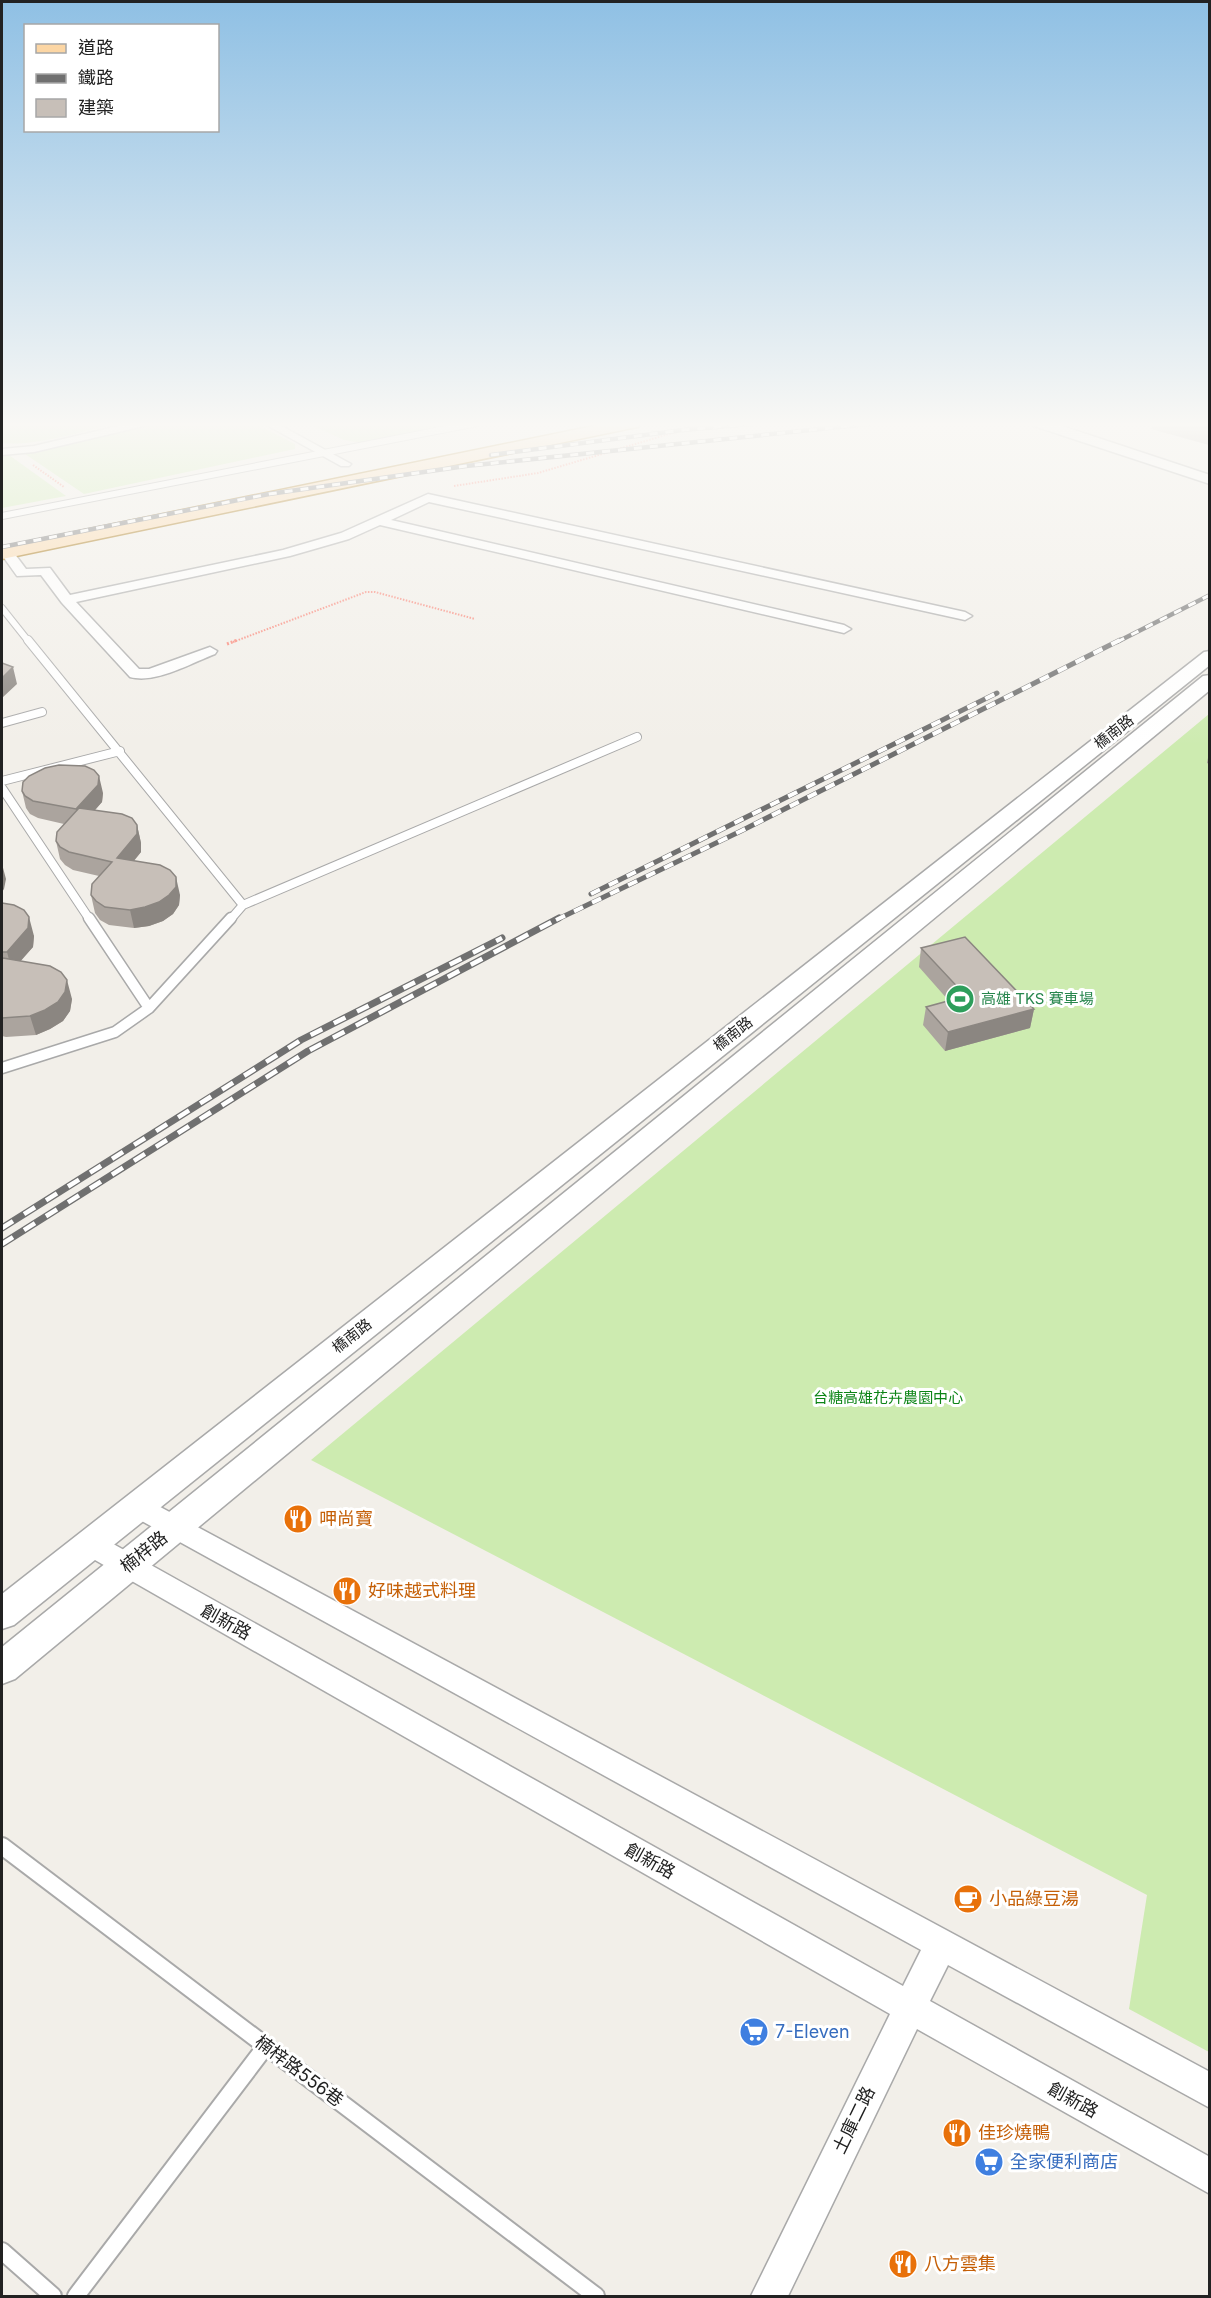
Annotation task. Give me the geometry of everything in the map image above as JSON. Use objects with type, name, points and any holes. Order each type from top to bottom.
[{"type":"main road","points":[[4,552],[110,530]]},
{"type":"street","points":[[67,600],[285,553],[358,530]]},
{"type":"street","points":[[420,530],[844,629]]},
{"type":"street","points":[[575,530],[965,616]]},
{"type":"street","points":[[4,552],[22,573],[45,571],[67,600],[135,674],[151,673],[210,651]]},
{"type":"street","name":"橋南路","points":[[138,1506],[1209,656]]},
{"type":"street","name":"橋南路","points":[[286,1435],[1209,680]]},
{"type":"street","name":"楠梓路","points":[[2,1668],[286,1435]]},
{"type":"street","points":[[2,1614],[138,1506],[1209,2091]]},
{"type":"street","name":"創新路","points":[[90,1544],[1209,2177]]},
{"type":"street","name":"土庫二路","points":[[769,2296],[940,1944]]},
{"type":"lane","points":[[2,608],[243,905]]},
{"type":"lane","points":[[2,723],[42,712]]},
{"type":"lane","points":[[2,1068],[115,1032],[149,1008],[243,905],[638,737]]},
{"type":"lane","points":[[2,781],[120,751]]},
{"type":"lane","points":[[2,788],[149,1008]]},
{"type":"lane","name":"楠梓路556巷","points":[[2,1846],[596,2296]]},
{"type":"lane","points":[[76,2296],[266,2046]]},
{"type":"lane","points":[[2,2251],[53,2296]]},
{"type":"path","points":[[210,651],[366,592],[375,592],[475,619]]},
{"type":"green space","name":"台糖高雄花卉農園中心","points":[[1209,714],[1209,2052],[1129,2009],[1147,1895],[311,1460]]},
{"type":"building","points":[[2,663],[13,667],[2,678]]},
{"type":"building","points":[[59,765],[85,766],[94,770],[99,776],[98,785],[76,809],[33,801],[22,791],[23,782],[29,776],[45,768]]},
{"type":"building","points":[[79,808],[122,814],[132,818],[137,825],[137,834],[117,858],[160,865],[170,870],[176,877],[176,887],[169,895],[159,902],[130,910],[105,907],[96,901],[91,895],[92,884],[112,862],[69,852],[60,847],[56,841],[57,832]]},
{"type":"building","points":[[2,903],[24,910],[29,917],[28,928],[7,952],[2,952]]},
{"type":"building","points":[[965,937],[1034,1009],[948,1032],[926,1007],[966,996],[921,948]]},
{"type":"building","points":[[3,958],[50,966],[61,972],[67,980],[65,992],[58,1002],[45,1010],[30,1016],[2,1018]]},
{"type":"railway","points":[[2,547],[86,530]]},
{"type":"railway","points":[[1117,642],[1210,595]]},
{"type":"railway","points":[[556,920],[741,831],[1120,640]]},
{"type":"railway","points":[[591,894],[997,693]]},
{"type":"railway","points":[[2,1244],[308,1051],[559,918]]},
{"type":"railway","points":[[2,1228],[301,1040],[502,938]]},
{"type":"place","name":"高雄 TKS 賽車場","points":[[960,999]]},
{"type":"place","name":"呷尚寶","points":[[298,1519]]},
{"type":"place","name":"好味越式料理","points":[[347,1591]]},
{"type":"place","name":"小品綠豆湯","points":[[968,1899]]},
{"type":"place","name":"7-Eleven","points":[[754,2032]]},
{"type":"place","name":"佳珍燒鴨","points":[[957,2133]]},
{"type":"place","name":"全家便利商店","points":[[989,2162]]},
{"type":"place","name":"八方雲集","points":[[903,2264]]}]
